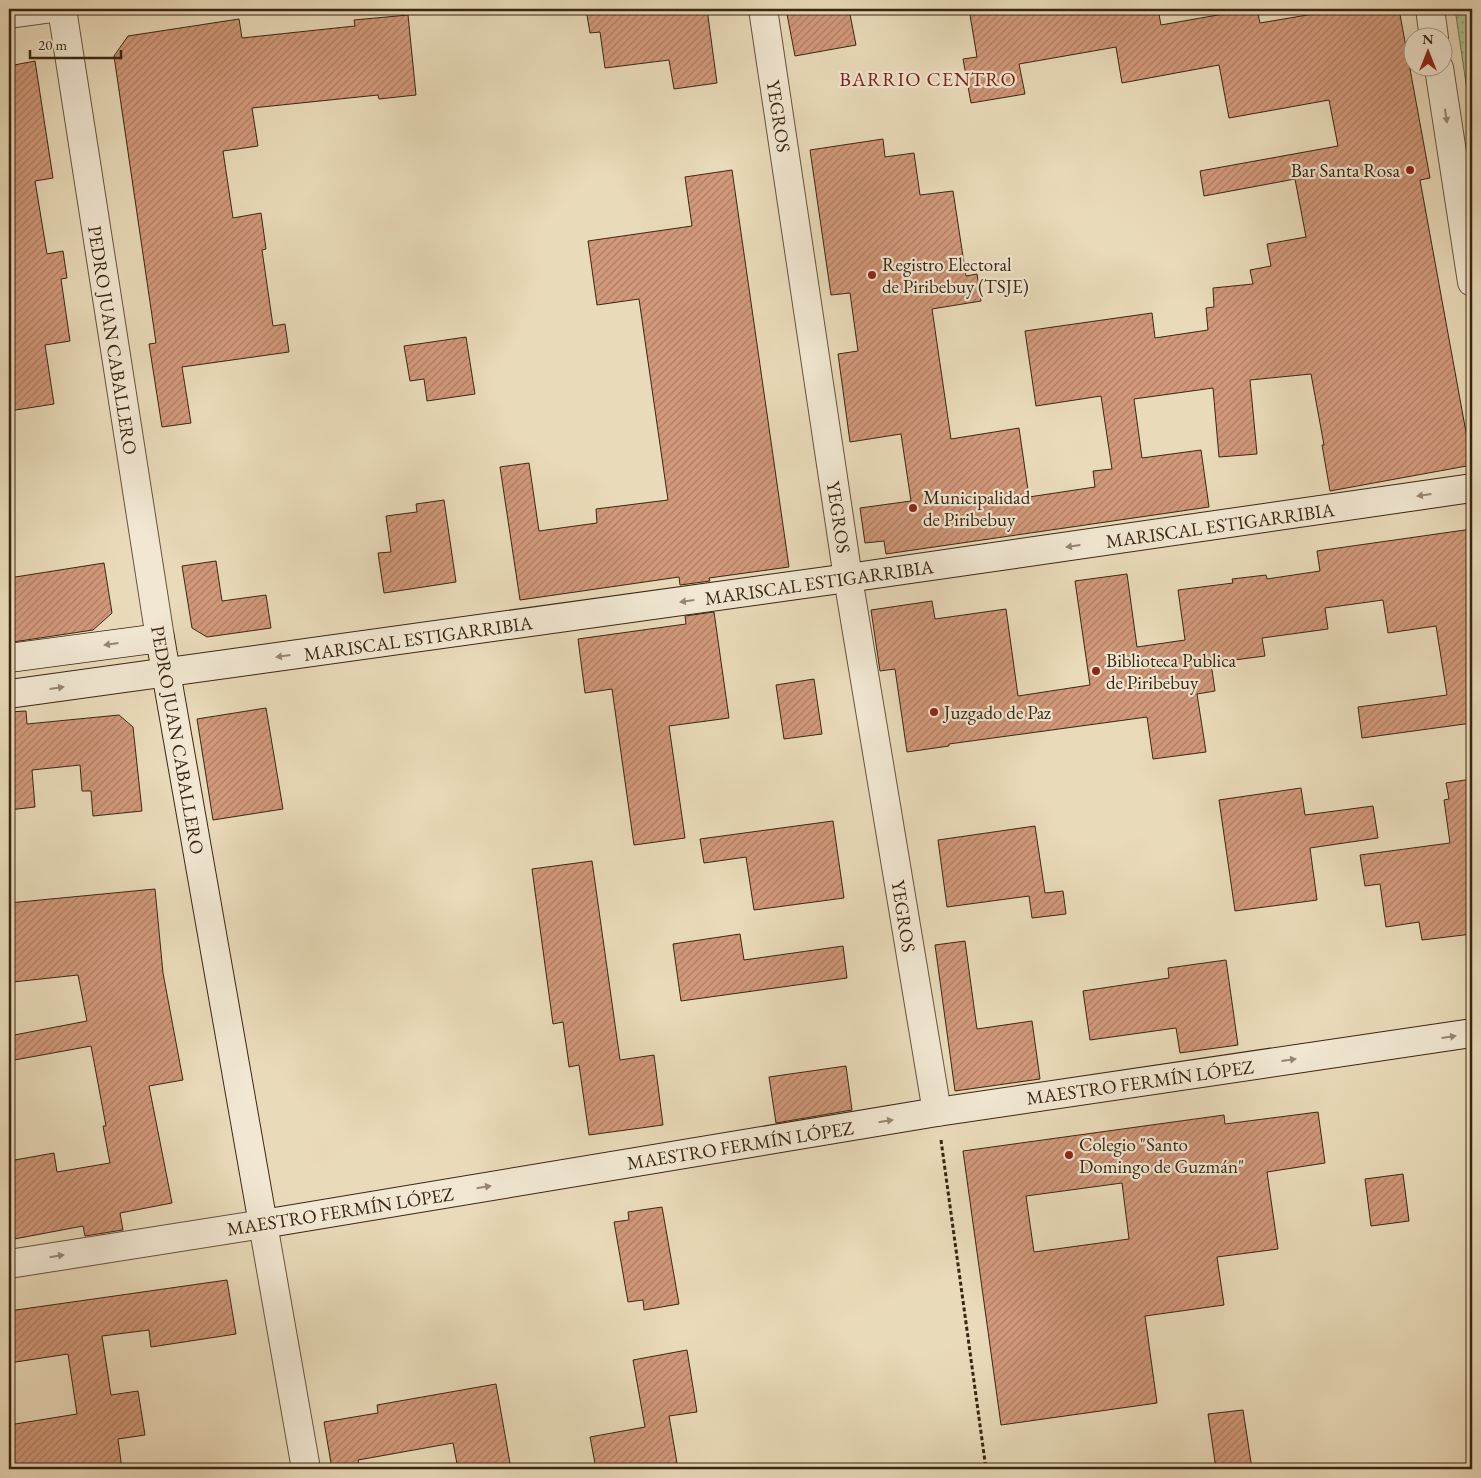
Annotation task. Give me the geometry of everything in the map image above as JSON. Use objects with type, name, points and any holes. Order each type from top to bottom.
[{"type":"street","points":[[9,14],[46,9]]},
{"type":"street","name":"PEDRO JUAN CABALLERO","points":[[62,9],[160,638],[306,1469]]},
{"type":"street","name":"YEGROS","points":[[763,9],[848,578],[937,1112]]},
{"type":"street","points":[[1430,9],[1433,28]]},
{"type":"street","points":[[1441,78],[1472,282]]},
{"type":"street","name":"MARISCAL ESTIGARRIBIA","points":[[9,694],[848,578],[1472,488]]},
{"type":"street","points":[[9,658],[160,638]]},
{"type":"street","name":"MAESTRO FERMÍN LÓPEZ","points":[[9,1264],[263,1224],[937,1112],[1472,1034]]},
{"type":"path","points":[[937,1112],[986,1469]]},
{"type":"green space","points":[[1455,9],[1472,9],[1472,124]]},
{"type":"building","points":[[586,9],[707,9],[717,83],[674,89],[669,60],[605,68],[600,32],[590,33]]},
{"type":"building","points":[[786,9],[849,9],[856,45],[795,56]]},
{"type":"building","points":[[969,9],[1158,9],[1161,25],[1229,13],[1228,9],[1257,9],[1260,23],[1319,13],[1318,9],[1399,9],[1404,36],[1404,78],[1412,78],[1430,178],[1420,180],[1472,465],[1330,491],[1311,374],[1250,380],[1257,454],[1219,457],[1213,388],[1134,399],[1142,458],[1201,450],[1209,507],[886,554],[884,541],[865,543],[860,508],[911,501],[901,434],[850,442],[838,354],[858,351],[850,293],[831,295],[810,150],[883,139],[885,157],[914,153],[920,195],[953,191],[966,276],[977,274],[981,301],[932,309],[951,439],[1019,428],[1029,497],[1095,487],[1093,471],[1112,469],[1101,396],[1036,406],[1025,331],[1152,313],[1155,338],[1208,330],[1206,308],[1214,307],[1213,288],[1253,284],[1250,270],[1271,266],[1267,244],[1306,237],[1295,179],[1204,196],[1200,171],[1338,146],[1329,100],[1229,118],[1219,65],[1122,83],[1116,47],[1019,64],[1025,94],[971,103],[963,59],[977,57]]},
{"type":"building","points":[[408,15],[416,95],[379,99],[378,95],[252,108],[258,146],[223,151],[233,218],[261,213],[266,249],[262,250],[273,326],[285,324],[289,352],[182,367],[191,423],[162,427],[149,344],[156,343],[114,56],[128,36],[239,19],[242,38],[355,26],[354,20]]},
{"type":"building","points":[[35,61],[53,178],[35,181],[47,254],[63,251],[67,278],[61,279],[70,341],[45,345],[54,404],[9,411],[9,66]]},
{"type":"building","points":[[732,170],[789,567],[709,578],[710,581],[680,585],[679,577],[520,600],[500,467],[529,463],[539,531],[597,523],[596,509],[668,500],[639,299],[597,305],[588,241],[692,226],[685,177]]},
{"type":"building","points":[[466,337],[475,394],[427,401],[424,379],[410,381],[404,346]]},
{"type":"building","points":[[444,500],[456,582],[384,593],[378,553],[391,552],[386,516],[417,512],[416,504]]},
{"type":"building","points":[[1472,529],[1472,723],[1362,738],[1358,707],[1447,695],[1436,626],[1388,633],[1383,600],[1325,608],[1328,629],[1262,638],[1265,656],[1211,663],[1215,691],[1197,694],[1206,752],[1153,759],[1147,717],[949,744],[949,746],[907,752],[895,669],[880,671],[871,610],[932,601],[935,619],[1006,609],[1018,696],[1090,685],[1075,581],[1127,574],[1137,647],[1185,640],[1178,590],[1233,583],[1232,579],[1266,575],[1267,579],[1320,571],[1317,551]]},
{"type":"building","points":[[216,561],[222,601],[266,595],[271,628],[207,637],[192,628],[182,566]]},
{"type":"building","points":[[104,563],[112,613],[93,630],[13,642],[9,617],[9,578]]},
{"type":"building","points":[[714,612],[729,718],[669,726],[685,838],[634,845],[612,689],[585,693],[578,639],[686,624],[685,616]]},
{"type":"building","points":[[814,679],[822,734],[784,739],[776,685]]},
{"type":"building","points":[[266,708],[283,809],[213,820],[197,719]]},
{"type":"building","points":[[26,711],[27,724],[119,715],[133,727],[142,811],[93,816],[91,791],[82,791],[80,765],[32,770],[35,807],[9,810],[9,712]]},
{"type":"building","points":[[1472,779],[1472,934],[1422,940],[1419,922],[1386,927],[1380,884],[1365,886],[1360,855],[1450,843],[1444,800],[1449,799],[1446,783]]},
{"type":"building","points":[[1301,788],[1305,815],[1373,806],[1378,838],[1310,848],[1317,900],[1235,911],[1219,800]]},
{"type":"building","points":[[833,821],[844,898],[754,910],[746,857],[704,863],[700,839]]},
{"type":"building","points":[[1035,826],[1045,893],[1063,891],[1066,914],[1032,918],[1029,896],[947,907],[938,840]]},
{"type":"building","points":[[592,861],[620,1060],[654,1055],[663,1125],[589,1135],[579,1065],[569,1067],[563,1022],[553,1024],[532,869]]},
{"type":"building","points":[[155,889],[163,973],[183,1080],[149,1086],[172,1203],[120,1213],[123,1230],[85,1236],[83,1226],[9,1240],[9,1161],[54,1153],[57,1172],[110,1163],[103,1126],[106,1126],[91,1046],[9,1061],[9,1036],[87,1021],[78,975],[13,982],[11,963],[9,963],[9,903]]},
{"type":"building","points":[[740,934],[744,960],[843,946],[847,978],[681,1001],[673,944]]},
{"type":"building","points":[[965,941],[977,1029],[1032,1021],[1040,1079],[955,1091],[935,945]]},
{"type":"building","points":[[1226,960],[1238,1045],[1180,1053],[1176,1028],[1090,1040],[1083,991],[1169,978],[1168,968]]},
{"type":"building","points":[[846,1066],[852,1110],[776,1123],[769,1077]]},
{"type":"building","points":[[1318,1112],[1325,1163],[1267,1172],[1278,1249],[1217,1257],[1224,1305],[1145,1316],[1157,1403],[1001,1425],[963,1151],[1224,1115],[1225,1124]],"holes":[[[1122,1183],[1129,1239],[1034,1252],[1026,1196]]]},
{"type":"building","points":[[1403,1174],[1409,1221],[1371,1226],[1365,1179]]},
{"type":"building","points":[[662,1207],[679,1304],[644,1310],[643,1300],[628,1302],[614,1222],[629,1220],[628,1212]]},
{"type":"building","points":[[227,1280],[236,1334],[151,1347],[149,1330],[102,1336],[111,1395],[138,1391],[145,1435],[118,1439],[122,1469],[9,1469],[9,1425],[77,1414],[68,1354],[9,1363],[9,1311]]},
{"type":"building","points":[[687,1350],[697,1412],[669,1416],[678,1469],[596,1469],[590,1437],[645,1427],[633,1360]]},
{"type":"building","points":[[496,1384],[511,1469],[458,1469],[453,1443],[358,1460],[360,1469],[332,1469],[324,1422],[378,1413],[377,1405]]},
{"type":"building","points":[[1243,1410],[1252,1469],[1216,1469],[1208,1414]]},
{"type":"place","name":"Bar Santa Rosa","points":[[1410,170]]},
{"type":"place","name":"Registro Electoral de Piribebuy (TSJE)","points":[[872,275]]},
{"type":"place","name":"Municipalidad de Piribebuy","points":[[913,508]]},
{"type":"place","name":"Biblioteca Publica de Piribebuy","points":[[1096,671]]},
{"type":"place","name":"Juzgado de Paz","points":[[934,712]]},
{"type":"place","name":"Colegio \"Santo Domingo de Guzmán\"","points":[[1069,1155]]},
{"type":"district","name":"BARRIO CENTRO","points":[[928,79]]}]
